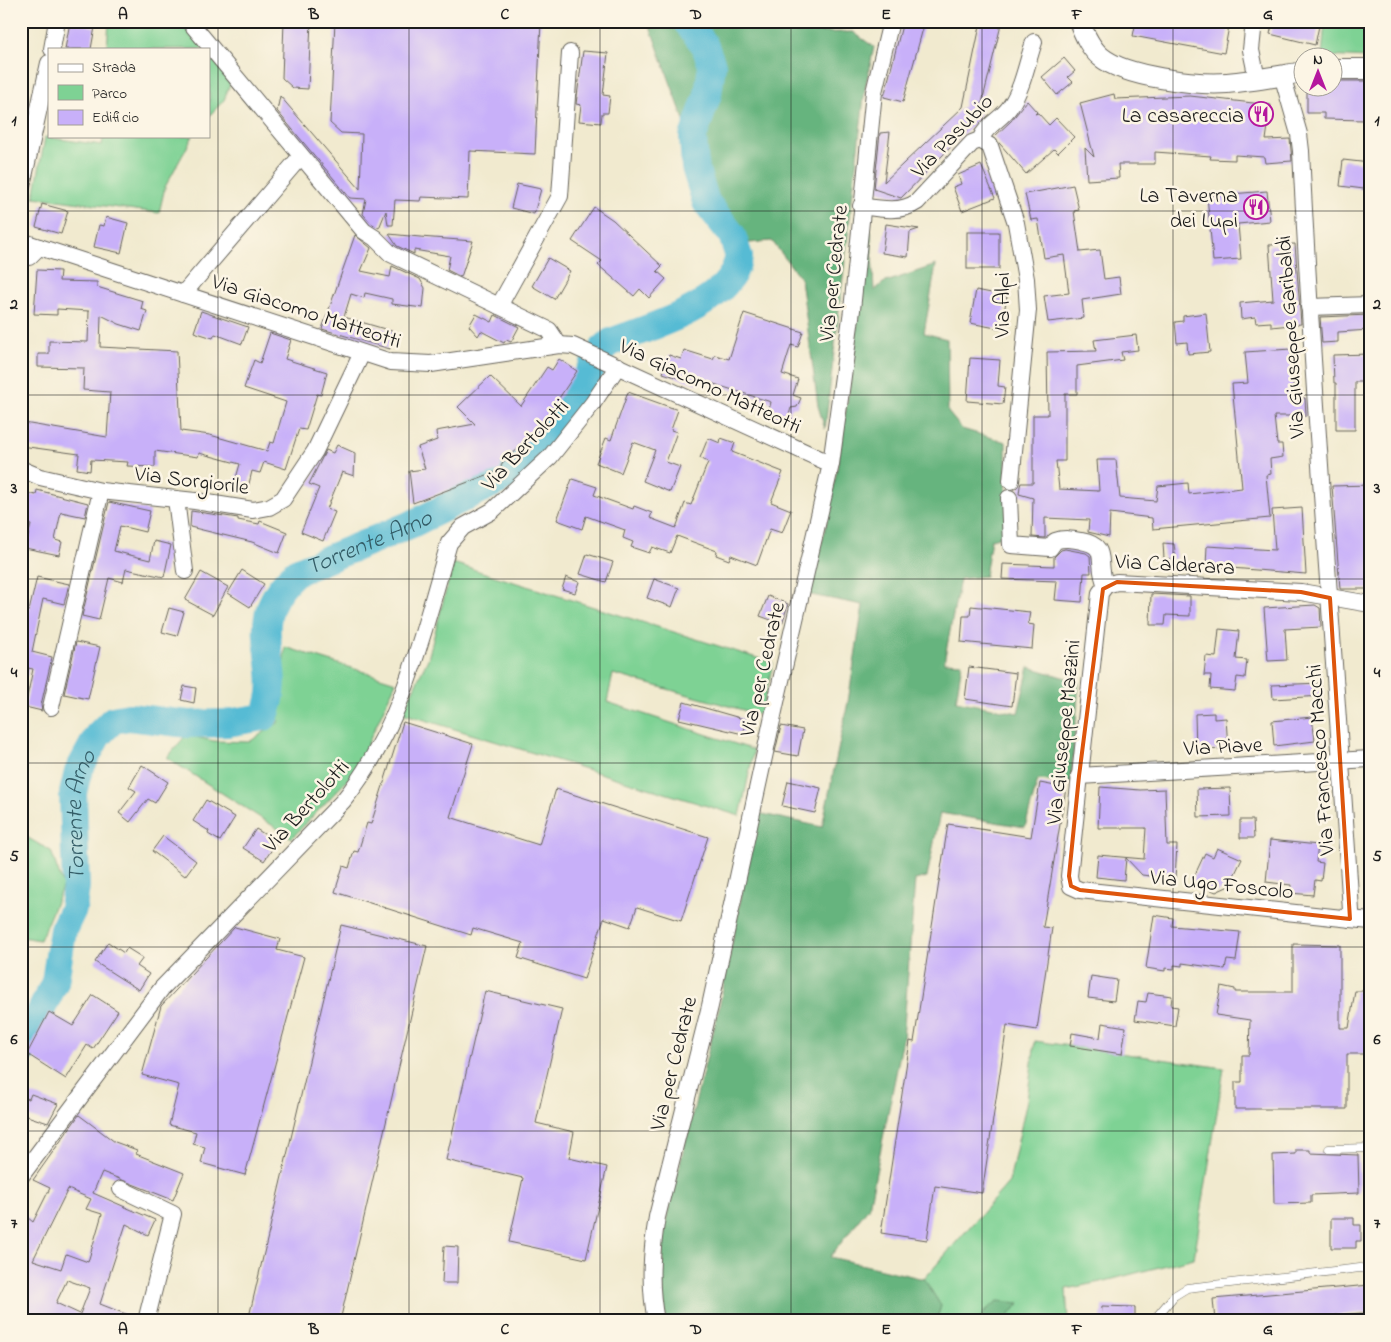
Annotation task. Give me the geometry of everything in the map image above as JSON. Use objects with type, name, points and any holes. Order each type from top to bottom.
[{"type":"street","points":[[52,48],[57,21]]},
{"type":"street","points":[[189,21],[352,220],[391,254],[550,330],[559,345]]},
{"type":"street","name":"Via per Cedrate","points":[[656,1321],[650,1281],[651,1250],[657,1217],[710,1006],[774,712],[832,464],[852,310],[874,92],[891,21]]},
{"type":"street","points":[[1079,21],[1090,44],[1100,56],[1130,72],[1172,79],[1225,83],[1294,73]]},
{"type":"street","points":[[1254,21],[1251,50],[1257,79]]},
{"type":"street","name":"Via Pasubio","points":[[861,206],[898,210],[908,208],[918,202],[972,143],[980,140],[983,131],[1010,107],[1018,92],[1034,42]]},
{"type":"street","points":[[500,306],[560,196],[570,53]]},
{"type":"street","points":[[21,190],[48,68]]},
{"type":"street","points":[[1344,69],[1370,69]]},
{"type":"street","name":"Via Giuseppe Garibaldi","points":[[1282,75],[1299,134],[1301,151],[1309,307],[1330,598]]},
{"type":"street","name":"Via Alpi","points":[[980,140],[990,146],[1016,223],[1026,279],[1028,310],[1011,481]]},
{"type":"street","points":[[183,294],[301,156]]},
{"type":"street","name":"Via Giacomo Matteotti","points":[[21,241],[391,362],[431,364],[559,345],[584,350],[818,460],[832,464]]},
{"type":"street","points":[[21,257],[29,257],[39,247]]},
{"type":"street","points":[[1309,307],[1370,305]]},
{"type":"street","name":"Via Sorgiorile","points":[[21,469],[40,477],[101,491],[253,510],[268,507],[283,498],[315,451],[362,353]]},
{"type":"street","name":"Via Bertolotti","points":[[21,1176],[162,988],[343,801],[358,783],[370,765],[411,672],[449,544],[464,527],[492,511],[550,457],[593,403],[614,364]]},
{"type":"street","points":[[50,707],[101,491]]},
{"type":"street","name":"Via Calderara","points":[[1009,498],[1011,545],[1050,548],[1054,541],[1064,538],[1094,543],[1100,550],[1101,576],[1106,585],[1117,582],[1291,591],[1330,598]]},
{"type":"street","points":[[176,499],[185,571]]},
{"type":"street","name":"Via Giuseppe Mazzini","points":[[1071,886],[1069,876],[1100,593],[1106,585]]},
{"type":"street","points":[[1330,598],[1370,604]]},
{"type":"street","name":"Via Francesco Macchi","points":[[1330,598],[1342,761],[1350,919]]},
{"type":"street","name":"Via Piave","points":[[1079,776],[1370,759]]},
{"type":"street","name":"Via Ugo Foscolo","points":[[1071,886],[1080,890],[1370,921]]},
{"type":"street","points":[[121,1189],[173,1214],[146,1321]]},
{"type":"lane","points":[[1329,1149],[1370,1148]]},
{"type":"lane","points":[[1153,1321],[1174,1296],[1187,1288],[1360,1268],[1370,1270]]},
{"type":"highlighted area","points":[[1117,582],[1301,592],[1330,598],[1350,919],[1080,890],[1071,886],[1069,876],[1079,776],[1103,589]]},
{"type":"green space","points":[[109,21],[182,21],[203,48],[107,48]]},
{"type":"green space","points":[[582,21],[746,21],[750,28],[773,33],[853,32],[874,47],[865,89],[825,429],[818,406],[801,279],[772,241],[749,243],[703,172],[649,24],[582,23]]},
{"type":"green space","points":[[1325,21],[1370,21],[1370,58],[1344,57],[1344,48],[1323,48]]},
{"type":"green space","points":[[210,55],[231,81],[224,100],[210,115]]},
{"type":"green space","points":[[45,137],[102,145],[103,138],[192,138],[165,187],[159,213],[34,197]]},
{"type":"green space","points":[[867,227],[871,232],[874,291],[883,283],[936,265],[924,333],[947,339],[948,412],[962,429],[1006,442],[1007,535],[991,539],[985,576],[960,579],[944,662],[962,663],[956,701],[1018,713],[1029,667],[1079,682],[1071,783],[1038,780],[1025,827],[940,813],[927,877],[915,880],[903,1039],[869,1207],[830,1257],[924,1279],[941,1306],[936,1321],[666,1321],[662,1268],[667,1216],[719,1008],[758,813],[822,827],[848,702],[863,605],[806,594],[825,531],[837,469],[854,356]]},
{"type":"green space","points":[[453,563],[773,663],[761,715],[613,674],[607,702],[754,750],[740,816],[402,713],[428,659]]},
{"type":"green space","points":[[285,647],[396,682],[355,772],[292,838],[167,758],[186,735],[214,741],[249,742],[278,723]]},
{"type":"green space","points":[[21,834],[51,851],[63,885],[40,940],[21,937]]},
{"type":"green space","points":[[1035,1041],[1224,1068],[1194,1258],[1066,1289],[1068,1321],[1005,1321],[1019,1303],[986,1310],[979,1321],[936,1321],[941,1306],[924,1279],[1009,1182],[1027,1100]]},
{"type":"green space","points":[[998,1301],[1019,1303],[1005,1321],[979,1321],[986,1310]]},
{"type":"building","points":[[284,21],[311,21],[308,89],[293,88],[282,78]]},
{"type":"building","points":[[335,21],[541,21],[535,154],[470,151],[468,199],[421,197],[420,201],[395,200],[393,225],[388,225],[386,211],[379,228],[371,223],[363,214],[366,199],[350,198],[277,111],[280,96],[360,189],[362,134],[341,133],[330,123]]},
{"type":"building","points":[[903,21],[925,21],[903,102],[884,97]]},
{"type":"building","points":[[981,21],[1002,21],[978,119],[901,198],[874,189],[880,133],[890,132],[884,182],[963,107]]},
{"type":"building","points":[[1136,21],[1230,21],[1224,53],[1133,36]]},
{"type":"building","points":[[1273,21],[1320,21],[1315,45],[1270,34]]},
{"type":"building","points":[[70,22],[95,27],[91,48],[65,48]]},
{"type":"building","points":[[583,51],[608,53],[603,95],[610,96],[608,113],[602,113],[601,123],[579,121],[581,105],[576,104]]},
{"type":"building","points":[[1064,58],[1075,71],[1068,77],[1073,82],[1057,95],[1042,77]]},
{"type":"building","points":[[1344,81],[1370,81],[1370,110],[1364,110],[1364,120],[1324,119],[1324,113],[1307,113],[1307,98],[1344,98]]},
{"type":"building","points":[[1114,94],[1115,99],[1190,96],[1271,105],[1266,140],[1290,139],[1292,161],[1265,163],[1264,157],[1235,155],[1235,160],[1210,159],[1211,156],[1155,152],[1155,164],[1118,164],[1119,178],[1087,180],[1085,148],[1094,157],[1080,103]]},
{"type":"building","points":[[1027,101],[1037,112],[1035,114],[1038,113],[1049,125],[1056,118],[1074,137],[1058,153],[1054,149],[1026,174],[994,137],[1011,121]]},
{"type":"building","points":[[1343,160],[1370,163],[1370,180],[1365,180],[1364,189],[1340,186]]},
{"type":"building","points":[[981,165],[995,198],[962,211],[953,187],[961,184],[958,175]]},
{"type":"building","points":[[517,184],[541,189],[534,214],[511,208]]},
{"type":"building","points":[[1073,185],[1079,210],[1074,211],[1080,252],[1100,250],[1104,279],[1119,277],[1121,294],[1082,300],[1084,318],[1048,322],[1044,296],[1069,293],[1064,255],[1044,258],[1038,219],[1031,220],[1025,194]]},
{"type":"building","points":[[1267,191],[1270,221],[1238,224],[1241,259],[1213,261],[1207,196]]},
{"type":"building","points":[[42,204],[68,211],[61,234],[36,227]]},
{"type":"building","points":[[594,207],[613,220],[662,266],[657,271],[666,279],[649,298],[640,289],[634,296],[598,265],[602,261],[572,241]]},
{"type":"building","points":[[106,217],[128,223],[121,253],[94,247],[99,225],[104,226]]},
{"type":"building","points":[[886,224],[919,229],[910,232],[908,257],[882,253]]},
{"type":"building","points":[[967,232],[999,232],[999,269],[967,269]]},
{"type":"building","points":[[389,234],[473,241],[461,277],[447,270],[450,256],[414,250],[414,254],[397,246]]},
{"type":"building","points":[[355,235],[371,248],[361,271],[390,277],[392,266],[420,279],[425,288],[423,308],[392,304],[392,299],[365,293],[364,298],[351,294],[344,317],[395,332],[390,349],[322,329]]},
{"type":"building","points":[[1295,244],[1301,324],[1271,327],[1271,322],[1256,323],[1255,317],[1241,319],[1240,303],[1273,300],[1269,245]]},
{"type":"building","points":[[548,258],[570,271],[554,299],[532,286]]},
{"type":"building","points":[[37,270],[60,271],[59,281],[97,282],[97,287],[143,301],[141,309],[147,311],[141,331],[119,324],[101,315],[100,347],[177,351],[181,431],[210,435],[267,451],[270,442],[274,443],[286,402],[244,388],[254,360],[260,363],[270,333],[291,340],[285,359],[327,372],[321,395],[317,394],[306,430],[299,429],[286,469],[264,462],[260,473],[252,471],[248,488],[234,485],[240,464],[199,453],[198,457],[155,451],[155,467],[127,466],[128,462],[91,460],[90,471],[77,469],[79,454],[21,446],[24,423],[107,437],[110,392],[83,390],[84,368],[38,367],[38,354],[49,354],[49,341],[88,342],[89,311],[57,309],[57,315],[34,314]]},
{"type":"building","points":[[976,290],[1007,296],[1001,329],[970,323]]},
{"type":"building","points":[[201,311],[248,327],[242,344],[215,334],[213,338],[194,332]]},
{"type":"building","points":[[744,313],[803,332],[798,347],[791,345],[782,374],[798,379],[793,395],[801,398],[797,407],[791,408],[788,419],[768,414],[771,402],[698,379],[697,384],[663,373],[669,355],[681,359],[684,350],[713,359],[715,355],[729,359]]},
{"type":"building","points":[[1206,313],[1210,352],[1188,354],[1187,342],[1177,343],[1175,322],[1183,321],[1183,316]]},
{"type":"building","points":[[476,314],[492,322],[495,315],[519,327],[511,342],[506,340],[504,343],[481,331],[478,336],[469,326]]},
{"type":"building","points":[[1370,315],[1370,330],[1338,332],[1338,342],[1322,343],[1320,317]]},
{"type":"building","points":[[1136,335],[1138,350],[1121,352],[1123,360],[1077,366],[1077,394],[1065,394],[1065,461],[1056,461],[1059,489],[1099,491],[1097,460],[1116,460],[1120,498],[1156,501],[1158,486],[1188,483],[1189,494],[1242,488],[1232,384],[1248,383],[1245,352],[1291,349],[1294,398],[1305,398],[1306,416],[1274,416],[1277,444],[1282,444],[1283,457],[1270,459],[1271,474],[1266,475],[1270,518],[1153,529],[1152,518],[1110,513],[1109,537],[1088,532],[1089,520],[1045,518],[1045,538],[1032,537],[1033,498],[1019,494],[1021,483],[1033,483],[1033,415],[1048,415],[1047,352],[1096,351],[1094,340]]},
{"type":"building","points":[[1370,354],[1370,382],[1355,382],[1355,430],[1336,430],[1336,383],[1334,383],[1333,355]]},
{"type":"building","points":[[970,358],[1000,360],[998,386],[1005,387],[1003,404],[967,401]]},
{"type":"building","points":[[559,359],[577,371],[536,433],[502,463],[500,470],[413,503],[409,471],[425,469],[418,447],[437,440],[436,431],[475,424],[458,407],[490,376],[521,406],[547,367],[552,370]]},
{"type":"building","points":[[628,392],[678,410],[671,430],[677,432],[666,462],[680,467],[670,492],[643,481],[655,450],[633,442],[621,473],[596,463],[606,438],[611,440]]},
{"type":"building","points":[[708,438],[720,443],[721,438],[735,443],[732,452],[783,472],[771,502],[791,510],[782,533],[770,529],[757,565],[731,555],[729,560],[716,555],[717,551],[677,536],[670,553],[652,547],[649,553],[631,547],[633,542],[623,538],[625,530],[586,516],[582,529],[557,520],[572,479],[597,487],[594,495],[633,509],[634,506],[652,513],[650,518],[676,528],[685,503],[691,505],[708,462],[700,458]]},
{"type":"building","points":[[337,445],[355,453],[354,476],[342,472],[327,509],[335,512],[323,541],[301,532],[319,488],[309,484],[326,450],[333,453]]},
{"type":"building","points":[[1370,485],[1370,589],[1340,589],[1332,486]]},
{"type":"building","points":[[37,490],[88,503],[85,517],[61,512],[55,540],[62,542],[59,555],[25,548],[31,525],[21,522],[21,492],[36,495]]},
{"type":"building","points":[[109,502],[150,511],[145,532],[120,526],[114,551],[150,560],[154,541],[171,545],[164,577],[126,569],[123,582],[109,578],[99,620],[82,616]]},
{"type":"building","points":[[1302,508],[1306,574],[1206,566],[1207,546],[1275,550],[1272,510]]},
{"type":"building","points":[[191,511],[238,518],[238,520],[259,524],[260,521],[287,532],[279,553],[252,542],[190,527]]},
{"type":"building","points":[[1163,543],[1174,544],[1176,559],[1164,559]]},
{"type":"building","points":[[1061,550],[1086,553],[1090,556],[1091,573],[1084,573],[1082,602],[1055,600],[1057,581],[1002,579],[1003,564],[1054,566],[1054,557]]},
{"type":"building","points":[[587,554],[613,562],[606,582],[580,574]]},
{"type":"building","points":[[242,570],[264,584],[250,607],[228,593]]},
{"type":"building","points":[[201,572],[228,587],[213,615],[185,600]]},
{"type":"building","points":[[37,577],[69,584],[64,604],[43,599],[32,652],[52,657],[41,705],[42,711],[25,707],[33,669],[28,668],[27,676],[21,675],[21,609],[29,611]]},
{"type":"building","points":[[566,577],[579,582],[575,593],[562,589]]},
{"type":"building","points":[[654,579],[679,588],[672,607],[647,598]]},
{"type":"building","points":[[1151,594],[1190,596],[1190,616],[1166,615],[1165,625],[1150,625]]},
{"type":"building","points":[[768,596],[788,604],[782,624],[760,616]]},
{"type":"building","points":[[1315,605],[1320,608],[1321,627],[1285,629],[1287,660],[1268,661],[1264,608]]},
{"type":"building","points":[[971,606],[1030,612],[1028,624],[1034,625],[1032,649],[961,642],[963,616],[970,616]]},
{"type":"building","points":[[169,608],[184,612],[177,636],[162,632]]},
{"type":"building","points":[[1219,629],[1239,631],[1236,659],[1247,660],[1245,678],[1237,677],[1235,691],[1210,689],[1211,675],[1204,675],[1206,656],[1216,657]]},
{"type":"building","points":[[76,642],[100,647],[88,699],[64,694]]},
{"type":"building","points":[[969,667],[1016,673],[1012,706],[965,699]]},
{"type":"building","points":[[1321,683],[1322,696],[1273,699],[1272,685]]},
{"type":"building","points":[[184,686],[196,688],[194,703],[181,700]]},
{"type":"building","points":[[684,702],[747,720],[743,734],[679,719]]},
{"type":"building","points":[[1214,713],[1214,719],[1226,718],[1228,749],[1196,750],[1195,714]]},
{"type":"building","points":[[1312,717],[1315,741],[1274,746],[1272,721]]},
{"type":"building","points":[[403,722],[473,744],[450,817],[539,845],[556,789],[708,837],[681,921],[637,907],[630,927],[604,918],[584,979],[518,958],[523,943],[473,928],[471,935],[335,892],[343,866],[349,868],[354,851],[358,852],[367,823],[371,824]]},
{"type":"building","points":[[781,726],[803,730],[798,756],[775,752]]},
{"type":"building","points":[[142,765],[168,782],[155,803],[148,799],[130,822],[119,813],[136,791],[129,787]]},
{"type":"building","points":[[788,781],[821,788],[815,813],[782,806]]},
{"type":"building","points":[[1040,783],[1066,788],[1043,927],[1052,928],[1037,1030],[1007,1025],[982,1193],[935,1186],[927,1240],[881,1233],[910,1041],[914,1042],[948,824],[1031,837]]},
{"type":"building","points":[[1100,787],[1140,790],[1165,789],[1167,845],[1177,845],[1175,879],[1142,875],[1126,858],[1124,880],[1096,877],[1098,855],[1144,859],[1146,828],[1098,828]]},
{"type":"building","points":[[1230,788],[1231,816],[1198,817],[1197,789]]},
{"type":"building","points":[[206,800],[235,817],[220,841],[208,834],[209,831],[193,821]]},
{"type":"building","points":[[1240,820],[1253,820],[1254,838],[1240,838]]},
{"type":"building","points":[[256,829],[277,842],[264,861],[243,848]]},
{"type":"building","points":[[163,836],[196,861],[185,876],[152,851]]},
{"type":"building","points":[[1270,840],[1318,845],[1316,862],[1323,863],[1321,881],[1315,880],[1313,895],[1290,893],[1291,885],[1266,882]]},
{"type":"building","points":[[1217,848],[1242,859],[1229,886],[1216,892],[1192,881],[1205,853],[1213,857]]},
{"type":"building","points":[[1154,915],[1173,918],[1172,926],[1240,932],[1236,961],[1227,960],[1225,969],[1182,963],[1182,966],[1174,965],[1174,969],[1165,968],[1165,971],[1146,968]]},
{"type":"building","points":[[341,925],[427,946],[340,1321],[248,1321]]},
{"type":"building","points":[[235,927],[280,939],[277,950],[304,957],[245,1175],[201,1163],[205,1147],[193,1144],[196,1132],[169,1125],[179,1085],[142,1075],[161,1006]]},
{"type":"building","points":[[108,942],[124,953],[127,948],[143,958],[137,966],[149,974],[139,990],[95,962]]},
{"type":"building","points":[[1293,944],[1340,945],[1340,1028],[1349,1028],[1355,991],[1370,991],[1370,1054],[1347,1054],[1347,1109],[1235,1109],[1235,1082],[1242,1082],[1242,1055],[1249,1055],[1250,1020],[1216,1015],[1221,986],[1235,989],[1235,992],[1293,992]]},
{"type":"building","points":[[1091,976],[1117,980],[1114,1001],[1088,998]]},
{"type":"building","points":[[485,991],[562,1009],[536,1123],[574,1132],[569,1158],[607,1167],[586,1259],[509,1242],[523,1178],[446,1160]]},
{"type":"building","points":[[1148,993],[1172,996],[1171,1006],[1178,1007],[1175,1026],[1135,1020],[1138,1001],[1146,1002]]},
{"type":"building","points":[[93,995],[118,1011],[93,1049],[87,1045],[66,1079],[27,1054],[49,1012],[73,1026]]},
{"type":"building","points":[[1102,1023],[1126,1027],[1122,1054],[1070,1046],[1072,1033],[1100,1038]]},
{"type":"building","points":[[31,1094],[58,1104],[48,1123],[21,1114],[21,1097],[29,1099]]},
{"type":"building","points":[[79,1115],[115,1142],[137,1150],[136,1154],[184,1173],[173,1200],[102,1172],[93,1193],[155,1220],[148,1235],[126,1224],[100,1304],[136,1318],[136,1321],[21,1321],[21,1212],[33,1222],[50,1188],[33,1180]],"holes":[[[68,1189],[91,1199],[86,1209],[102,1214],[88,1262],[66,1254],[61,1269],[33,1260]],[[67,1280],[90,1288],[80,1314],[56,1303]]]},
{"type":"building","points":[[1296,1150],[1310,1150],[1310,1153],[1358,1155],[1359,1193],[1311,1195],[1311,1203],[1274,1204],[1273,1155],[1296,1154]]},
{"type":"building","points":[[1331,1218],[1354,1218],[1354,1225],[1361,1225],[1361,1241],[1356,1241],[1356,1248],[1331,1248]]},
{"type":"building","points":[[444,1246],[458,1247],[457,1283],[442,1283]]},
{"type":"building","points":[[1370,1285],[1370,1312],[1278,1321],[1215,1321],[1213,1299]]},
{"type":"building","points":[[1102,1306],[1135,1307],[1135,1321],[1101,1321]]},
{"type":"waterway","name":"Torrente Arno","points":[[21,1052],[55,982],[63,930],[73,909],[76,886],[73,793],[78,772],[98,735],[113,720],[129,717],[188,724],[227,723],[264,717],[270,698],[272,679],[267,627],[270,609],[279,591],[296,572],[412,524],[508,476],[560,422],[603,349],[611,342],[660,324],[694,308],[722,288],[732,275],[739,257],[732,235],[706,202],[695,167],[693,137],[708,94],[712,65],[704,44],[686,21]]},
{"type":"place","name":"La casareccia","points":[[1261,114]]},
{"type":"place","name":"La Taverna dei Lupi","points":[[1256,207]]}]
